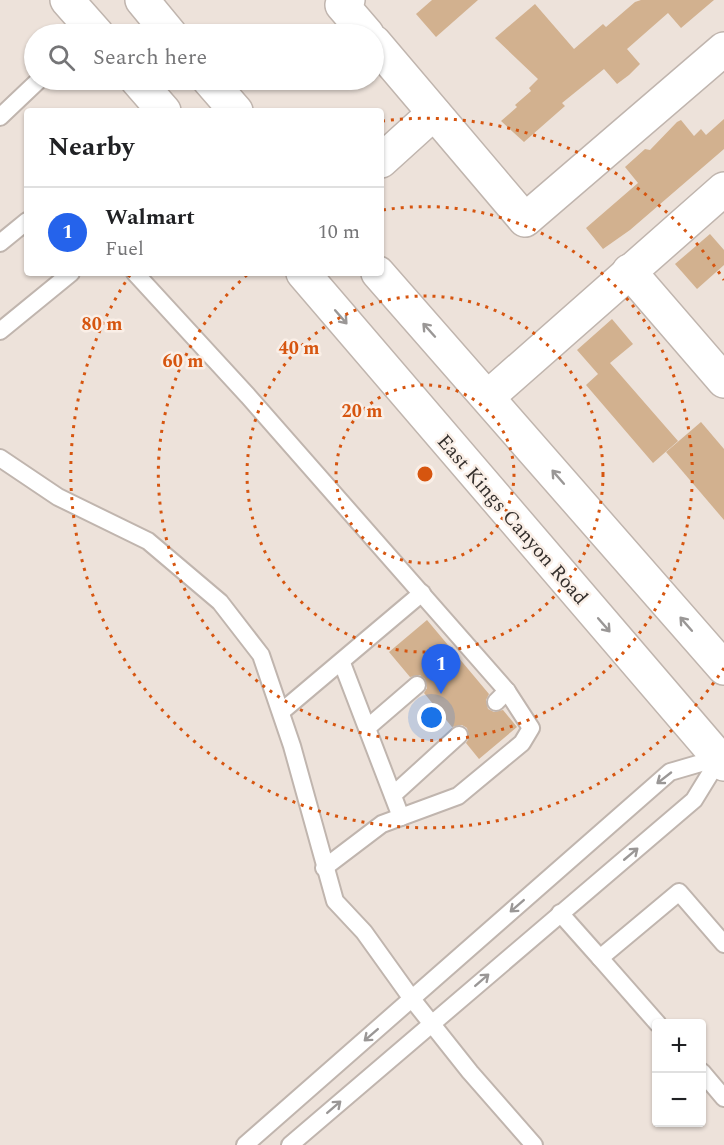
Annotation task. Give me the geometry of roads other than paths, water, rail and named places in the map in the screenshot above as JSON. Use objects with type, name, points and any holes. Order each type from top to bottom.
[{"type":"main road","points":[[142,0],[162,24]]},
{"type":"main road","points":[[348,0],[342,5],[358,24]]},
{"type":"main road","points":[[384,54],[525,220],[724,49]]},
{"type":"main road","points":[[145,90],[159,108]]},
{"type":"main road","points":[[217,90],[233,108]]},
{"type":"main road","points":[[384,158],[434,113]]},
{"type":"main road","points":[[488,397],[724,189]]},
{"type":"main road","points":[[629,271],[724,381]]},
{"type":"main road","name":"East Kings Canyon Road","points":[[306,276],[722,759]]},
{"type":"main road","points":[[381,276],[724,668]]},
{"type":"lane","points":[[0,117],[32,90]]},
{"type":"lane","points":[[0,243],[24,223]]},
{"type":"lane","points":[[0,331],[67,276]]},
{"type":"lane","points":[[138,276],[248,396],[422,593],[460,647],[531,728],[522,743],[458,796],[382,824],[324,868]]},
{"type":"lane","points":[[0,458],[58,497],[148,542],[220,602],[261,655],[281,712],[335,901],[364,932],[431,1023],[534,1145]]},
{"type":"lane","points":[[281,712],[342,663],[422,593]]},
{"type":"lane","points":[[342,663],[401,817]]},
{"type":"lane","points":[[367,728],[417,685]]},
{"type":"lane","points":[[393,795],[459,735]]},
{"type":"lane","points":[[290,1145],[694,800],[722,759]]},
{"type":"lane","points":[[245,1145],[670,772],[722,759]]},
{"type":"lane","points":[[600,958],[679,892],[724,944]]},
{"type":"lane","points":[[560,913],[654,1019]]},
{"type":"lane","points":[[703,1073],[724,1098]]},
{"type":"place","name":"Walmart","points":[[441,694]]}]
